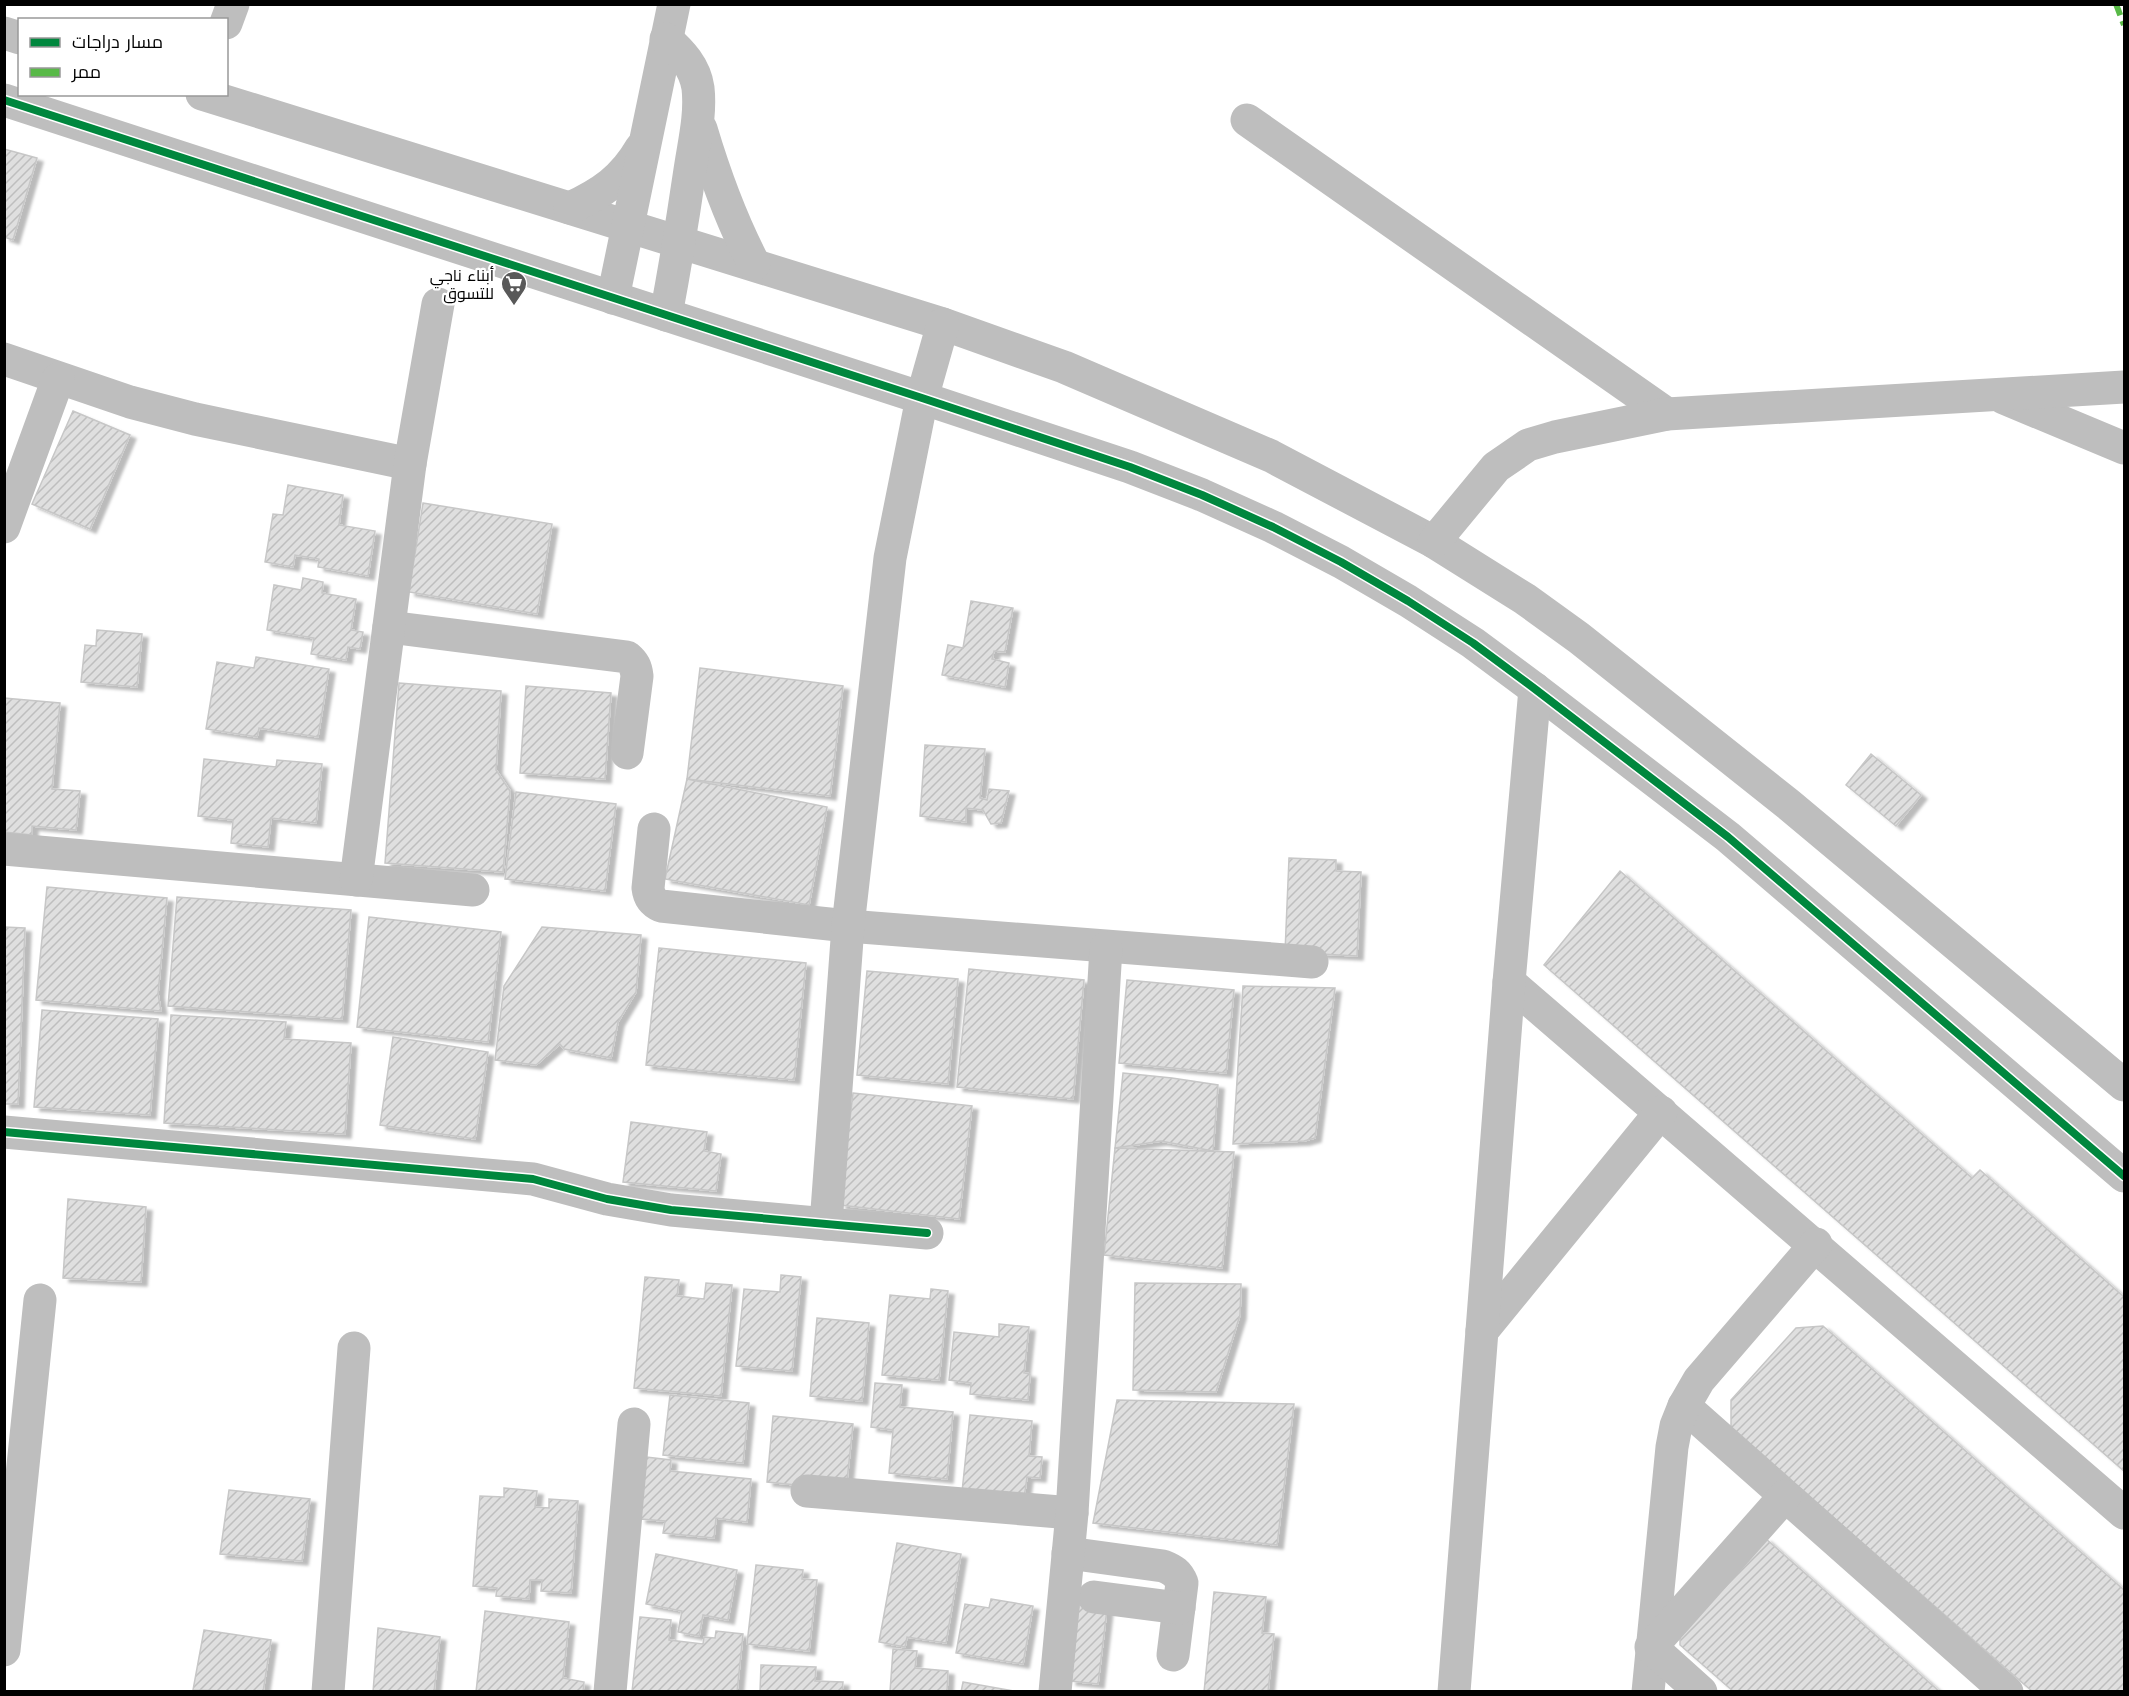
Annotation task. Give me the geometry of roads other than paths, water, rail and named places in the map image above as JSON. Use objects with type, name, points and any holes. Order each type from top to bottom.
[{"type":"street","points":[[613,298],[674,4]]},
{"type":"street","points":[[666,39],[680,51],[690,65],[698,86],[698,118],[680,242],[666,315]]},
{"type":"street","points":[[205,96],[943,324],[1064,367],[1228,438],[1333,488],[1434,542],[1525,599],[1579,638],[1788,804],[2124,1085]]},
{"type":"street","points":[[4,100],[1130,467],[1202,495],[1273,527],[1341,562],[1408,601],[1473,643],[1536,689],[1728,837],[2124,1176]]},
{"type":"street","points":[[698,118],[717,182],[733,224],[754,264]]},
{"type":"street","points":[[1247,120],[1668,414]]},
{"type":"street","points":[[570,208],[594,197],[616,182],[633,162],[646,139]]},
{"type":"street","points":[[356,880],[410,464],[438,304]]},
{"type":"street","points":[[826,1224],[848,926],[890,558],[922,398],[943,324]]},
{"type":"street","points":[[4,359],[130,402],[195,419],[410,464]]},
{"type":"street","points":[[4,527],[58,379]]},
{"type":"street","points":[[1434,542],[1496,467],[1528,445],[1668,414],[2124,387]]},
{"type":"street","points":[[1996,395],[2124,448]]},
{"type":"street","points":[[389,627],[627,657],[636,669],[627,753]]},
{"type":"street","points":[[1454,1692],[1509,981],[1536,689]]},
{"type":"street","points":[[654,829],[648,888],[653,903],[661,906],[848,926],[1106,948],[1311,962]]},
{"type":"street","points":[[4,849],[473,890]]},
{"type":"street","points":[[1055,1692],[1072,1513],[1106,948]]},
{"type":"street","points":[[1509,981],[1816,1244],[2124,1513]]},
{"type":"street","points":[[1482,1331],[1661,1112]]},
{"type":"street","points":[[4,1132],[533,1179],[639,1206],[927,1233]]},
{"type":"street","points":[[1648,1692],[1676,1426],[1699,1380],[1816,1244]]},
{"type":"street","points":[[4,1650],[9,1559],[40,1300]]},
{"type":"street","points":[[328,1692],[354,1348]]},
{"type":"street","points":[[1684,1406],[2007,1692]]},
{"type":"street","points":[[610,1692],[634,1424]]},
{"type":"street","points":[[807,1491],[1072,1513]]},
{"type":"street","points":[[1651,1647],[1785,1496]]},
{"type":"street","points":[[1068,1553],[1172,1569],[1182,1583],[1173,1655]]},
{"type":"street","points":[[1094,1597],[1179,1608]]},
{"type":"street","points":[[1651,1647],[1701,1692]]},
{"type":"place","name":"أبناء ناجي للتسوق","points":[[514,307]]}]
